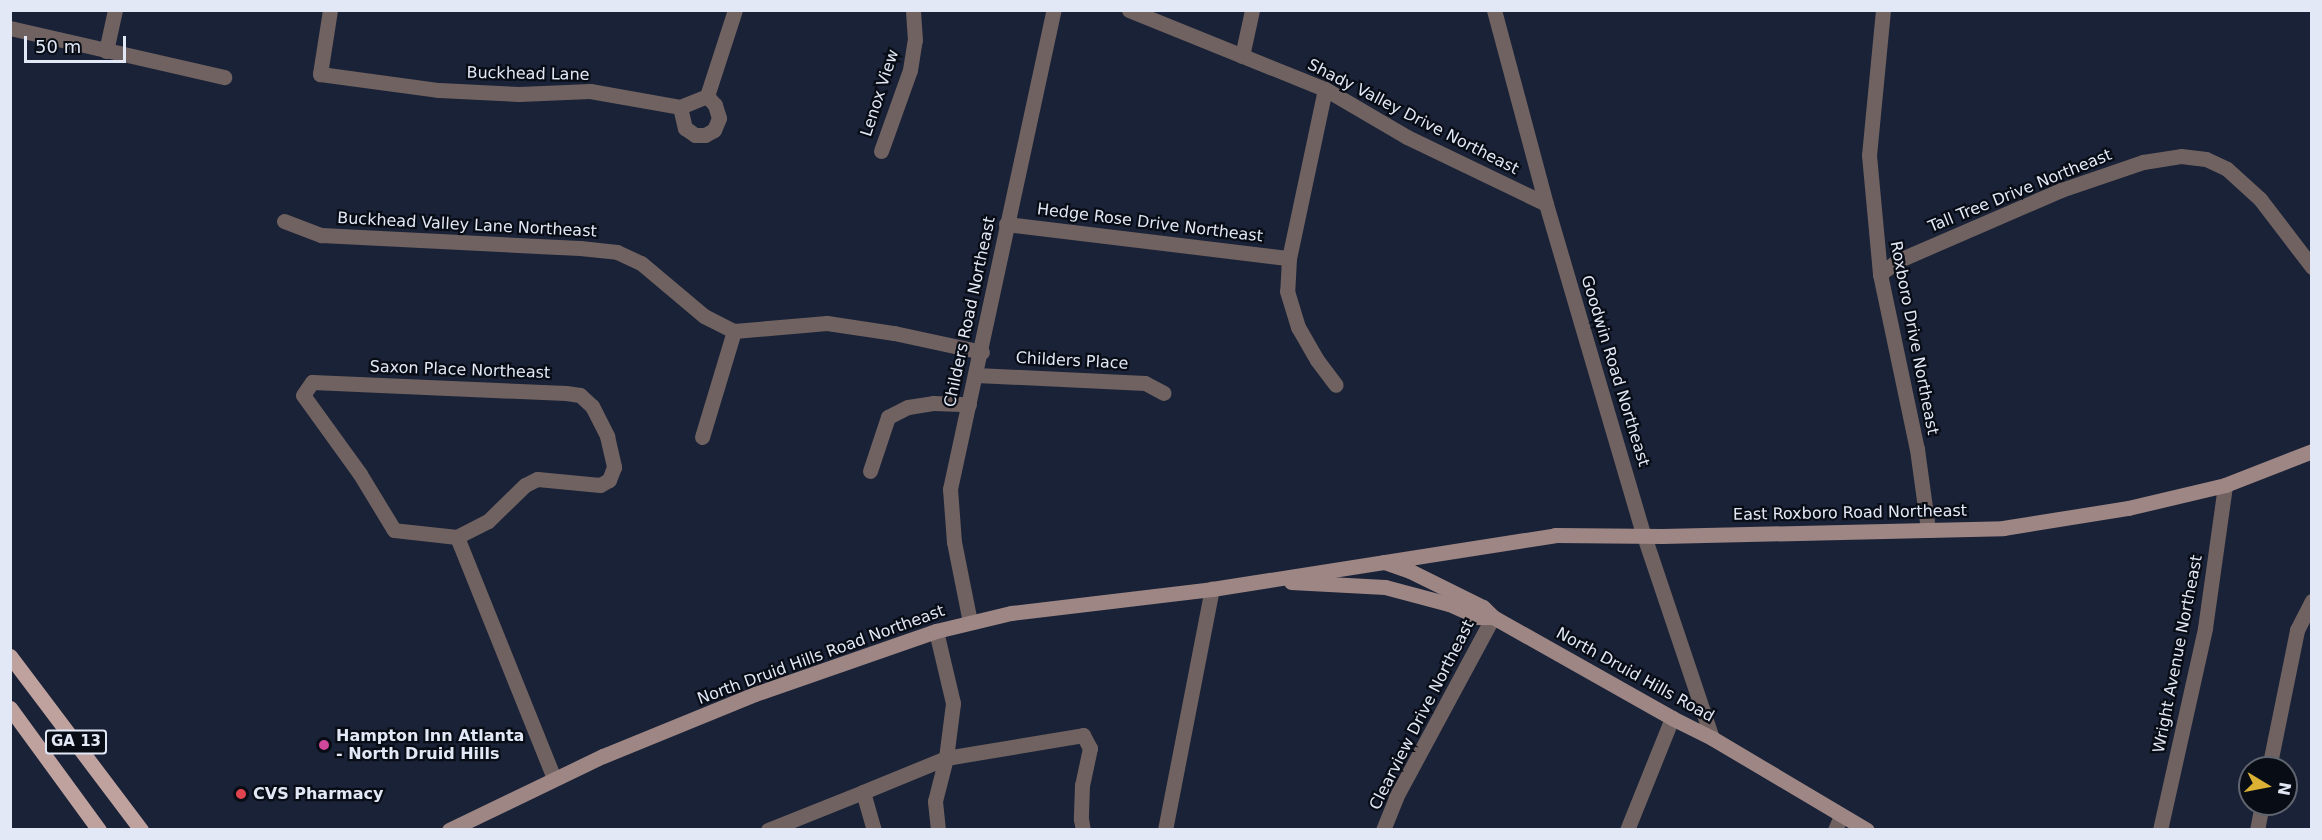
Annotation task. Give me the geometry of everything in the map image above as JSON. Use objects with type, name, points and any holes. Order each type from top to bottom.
[{"type":"main road","name":"East Roxboro Road Northeast","points":[[1381,561],[1555,535],[1644,536],[2003,528],[2128,508],[2225,485],[2312,451]]},
{"type":"main road","name":"North Druid Hills Road Northeast","points":[[448,830],[554,778],[755,694],[936,631],[1011,613],[1212,589],[1381,561]]},
{"type":"main road","name":"North Druid Hills Road","points":[[1381,561],[1437,584],[1483,607],[1493,616],[1672,718],[1712,738],[1838,823],[1867,830]]},
{"type":"main road","name":"North Druid Hills Road Northeast","points":[[1262,580],[1385,587],[1449,604],[1478,617],[1493,616]]},
{"type":"main road","name":"GA 13","points":[[10,656],[141,830]]},
{"type":"main road","name":"GA 13","points":[[10,708],[99,830]]},
{"type":"street","points":[[106,51],[115,10]]},
{"type":"street","name":"Buckhead Lane","points":[[330,10],[321,74],[439,90],[519,94],[590,91],[680,107]]},
{"type":"street","points":[[707,96],[715,105],[719,118],[714,130],[705,135],[695,135],[685,128],[680,107],[707,96],[735,10]]},
{"type":"street","name":"Lenox View","points":[[881,151],[910,70],[915,40],[913,10]]},
{"type":"street","name":"Childers Road Northeast","points":[[970,622],[954,542],[950,489],[982,352],[1006,224],[1054,10]]},
{"type":"street","name":"Shady Valley Drive Northeast","points":[[1129,10],[1325,89],[1407,137],[1546,204]]},
{"type":"street","points":[[1242,56],[1252,10]]},
{"type":"street","name":"Goodwin Road Northeast","points":[[1494,10],[1546,204],[1644,536],[1712,738]]},
{"type":"street","name":"Roxboro Drive Northeast","points":[[1883,10],[1869,155],[1880,274],[1917,449],[1928,529]]},
{"type":"street","points":[[10,28],[224,77]]},
{"type":"street","points":[[1325,89],[1289,258],[1287,291],[1298,327],[1317,360],[1336,385]]},
{"type":"street","name":"Tall Tree Drive Northeast","points":[[1880,274],[1897,261],[2061,190],[2143,162],[2181,156],[2206,159],[2227,169],[2260,199],[2312,267]]},
{"type":"street","name":"Buckhead Valley Lane Northeast","points":[[284,221],[321,235],[580,248],[617,252],[641,263],[704,316],[734,331]]},
{"type":"street","name":"Hedge Rose Drive Northeast","points":[[1006,224],[1289,258]]},
{"type":"street","points":[[702,437],[734,331],[827,322],[894,333],[982,352]]},
{"type":"street","name":"Childers Place","points":[[976,375],[1145,383],[1164,393]]},
{"type":"street","name":"Saxon Place Northeast","points":[[312,382],[566,393],[580,395],[592,406],[607,436],[614,467],[609,480],[600,485],[537,479],[525,485],[488,521],[457,537],[394,530],[360,474],[303,395],[312,382]]},
{"type":"street","points":[[870,471],[888,417],[908,407],[969,404]]},
{"type":"street","name":"Wright Avenue Northeast","points":[[2160,830],[2205,628],[2225,485]]},
{"type":"street","points":[[457,537],[554,778]]},
{"type":"street","points":[[1164,830],[1212,589]]},
{"type":"street","points":[[2271,756],[2297,630],[2312,601]]},
{"type":"street","name":"Clearview Drive Northeast","points":[[1383,830],[1396,797],[1493,616]]},
{"type":"street","points":[[936,631],[953,703],[946,758],[935,801],[938,830]]},
{"type":"street","points":[[1627,830],[1672,718]]},
{"type":"street","points":[[768,830],[946,758],[1083,735],[1090,748],[1082,785],[1083,830]]},
{"type":"street","points":[[863,792],[874,830]]},
{"type":"place","name":"Hampton Inn Atlanta - North Druid Hills","points":[[324,745]]},
{"type":"place","name":"CVS Pharmacy","points":[[241,794]]}]
